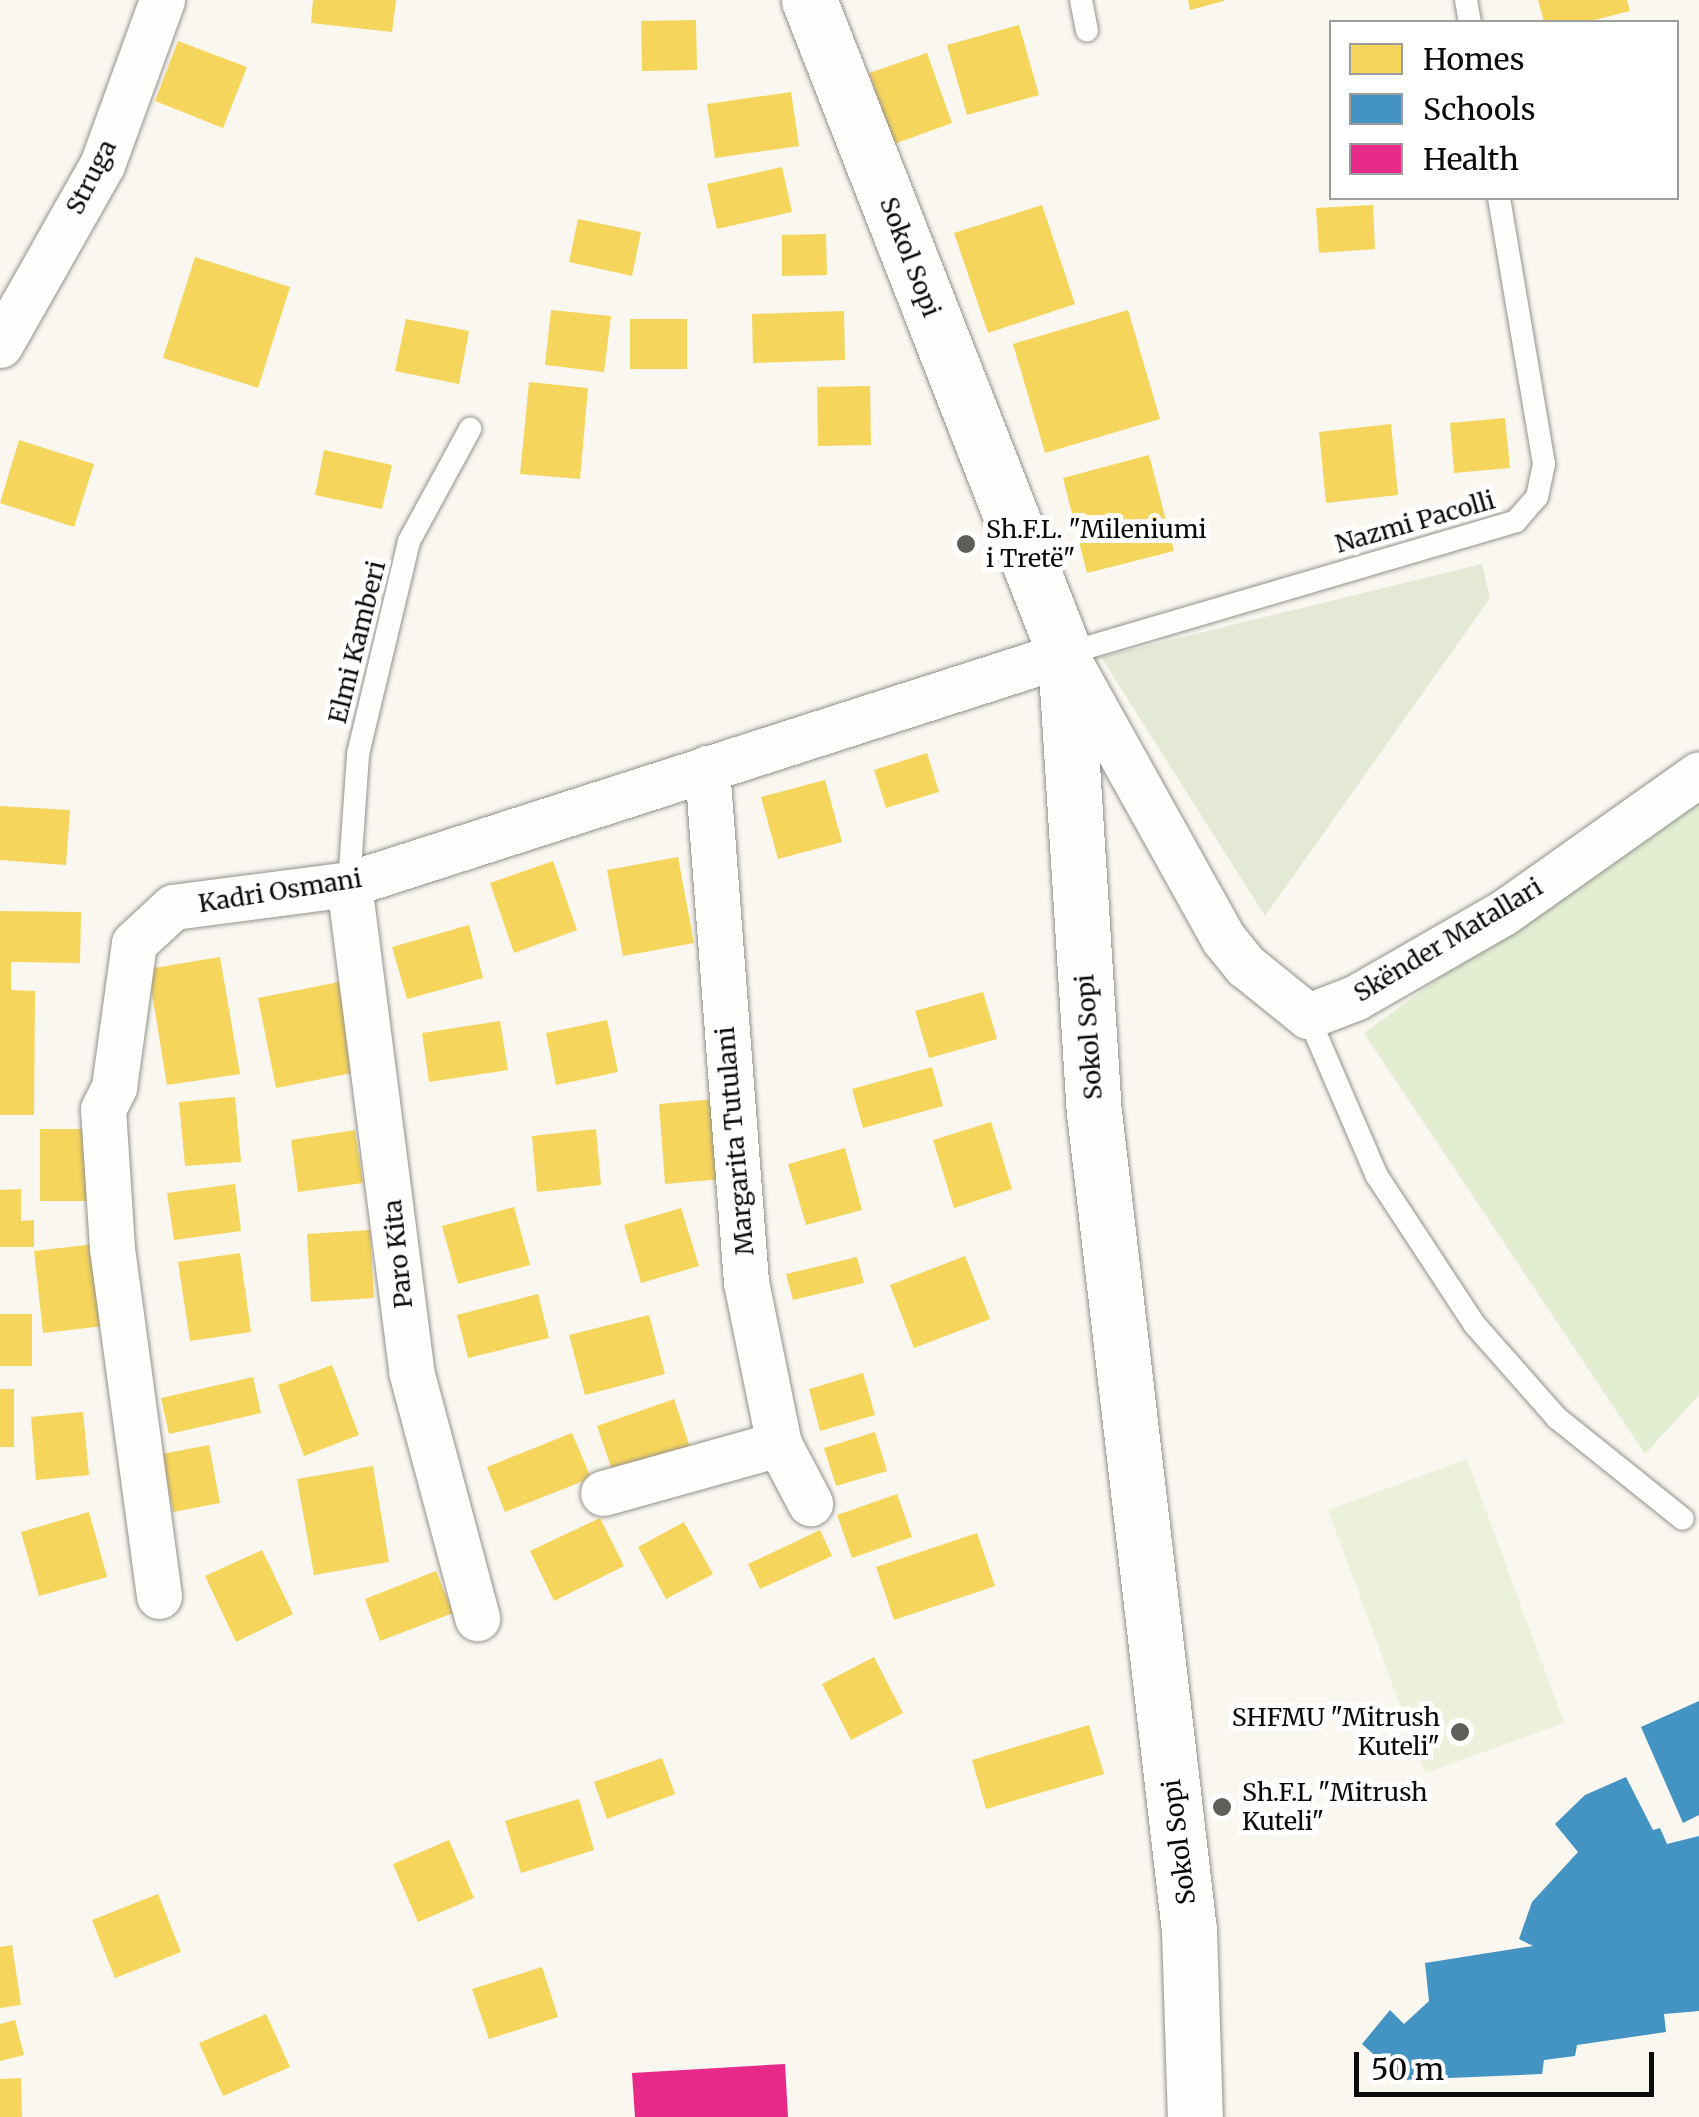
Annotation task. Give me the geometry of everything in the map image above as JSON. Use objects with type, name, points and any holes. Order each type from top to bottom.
[{"type":"street","name":"Struga","points":[[0,345],[102,165],[162,0]]},
{"type":"street","name":"Sokol Sopi","points":[[809,0],[1065,654],[1094,1112],[1189,1930],[1195,2117]]},
{"type":"street","name":"Kadri Osmani","points":[[159,1596],[112,1248],[103,1110],[114,1087],[134,943],[173,907],[349,884],[1065,654]]},
{"type":"street","points":[[1065,654],[1224,938],[1246,966],[1308,1016]]},
{"type":"street","name":"Margarita Tutulani","points":[[707,768],[746,1282],[779,1444],[810,1503]]},
{"type":"street","name":"Skënder Matallari","points":[[1308,1016],[1355,998],[1503,913],[1699,774]]},
{"type":"street","name":"Paro Kita","points":[[349,884],[411,1371],[477,1618]]},
{"type":"street","points":[[603,1493],[779,1444]]},
{"type":"lane","points":[[1081,0],[1087,30]]},
{"type":"lane","name":"Nazmi Pacolli","points":[[1065,654],[1516,521],[1537,497],[1544,464],[1499,200]]},
{"type":"lane","name":"Elmi Kamberi","points":[[349,884],[358,754],[410,541],[470,429]]},
{"type":"lane","points":[[1308,1016],[1377,1176],[1457,1300],[1557,1418],[1683,1519]]},
{"type":"green space","points":[[1482,564],[1490,598],[1265,916],[1101,657]]},
{"type":"green space","points":[[1699,788],[1699,1395],[1645,1454],[1364,1033]]},
{"type":"green space","points":[[1467,1459],[1564,1723],[1425,1773],[1328,1510]]},
{"type":"building: Homes","points":[[313,0],[396,0],[392,32],[311,23]]},
{"type":"building: Homes","points":[[1188,0],[1224,0],[1224,1],[1190,10]]},
{"type":"building: Homes","points":[[1538,0],[1627,0],[1630,11],[1595,20],[1543,20]]},
{"type":"building: Homes","points":[[696,20],[697,70],[642,71],[641,21]]},
{"type":"building: Homes","points":[[1019,25],[1039,95],[967,115],[947,45]]},
{"type":"building: Homes","points":[[178,41],[247,67],[223,128],[155,101]]},
{"type":"building: Homes","points":[[927,53],[952,123],[894,144],[869,73]]},
{"type":"building: Homes","points":[[791,92],[799,146],[715,158],[707,104]]},
{"type":"building: Homes","points":[[782,167],[792,212],[717,229],[707,184]]},
{"type":"building: Homes","points":[[1042,205],[1075,304],[988,333],[954,233]]},
{"type":"building: Homes","points":[[1373,205],[1375,249],[1319,253],[1316,208]]},
{"type":"building: Homes","points":[[578,219],[641,232],[632,276],[569,262]]},
{"type":"building: Homes","points":[[826,234],[827,275],[782,276],[782,235]]},
{"type":"building: Homes","points":[[195,257],[290,287],[258,388],[163,358]]},
{"type":"building: Homes","points":[[551,310],[611,316],[604,372],[545,365]]},
{"type":"building: Homes","points":[[1128,310],[1160,419],[1045,453],[1013,344]]},
{"type":"building: Homes","points":[[844,311],[845,360],[753,363],[752,314]]},
{"type":"building: Homes","points":[[406,319],[469,331],[459,384],[395,371]]},
{"type":"building: Homes","points":[[630,319],[687,319],[687,369],[630,369]]},
{"type":"building: Homes","points":[[529,382],[588,388],[580,479],[520,474]]},
{"type":"building: Homes","points":[[870,386],[871,445],[818,446],[817,387]]},
{"type":"building: Homes","points":[[1505,418],[1510,468],[1454,473],[1450,423]]},
{"type":"building: Homes","points":[[1391,424],[1398,495],[1326,503],[1319,432]]},
{"type":"building: Homes","points":[[19,440],[94,464],[74,527],[0,503]]},
{"type":"building: Homes","points":[[324,450],[392,465],[382,509],[315,495]]},
{"type":"building: Homes","points":[[1149,455],[1174,551],[1087,573],[1063,478]]},
{"type":"building: Homes","points":[[927,753],[939,792],[886,808],[874,770]]},
{"type":"building: Homes","points":[[825,780],[842,842],[778,859],[761,797]]},
{"type":"building: Homes","points":[[0,806],[70,810],[66,865],[0,860]]},
{"type":"building: Homes","points":[[678,857],[694,943],[623,956],[607,870]]},
{"type":"building: Homes","points":[[553,861],[577,930],[514,953],[490,883]]},
{"type":"building: Homes","points":[[0,911],[81,912],[80,963],[11,962],[11,990],[35,991],[34,1115],[0,1115]]},
{"type":"building: Homes","points":[[469,925],[483,978],[407,999],[392,947]]},
{"type":"building: Homes","points":[[220,957],[240,1074],[167,1085],[148,969]]},
{"type":"building: Homes","points":[[339,982],[357,1072],[276,1088],[258,998]]},
{"type":"building: Homes","points":[[983,992],[997,1039],[929,1058],[915,1011]]},
{"type":"building: Homes","points":[[607,1020],[618,1072],[556,1085],[546,1033]]},
{"type":"building: Homes","points":[[500,1021],[508,1070],[429,1082],[422,1033]]},
{"type":"building: Homes","points":[[932,1067],[943,1106],[863,1128],[852,1089]]},
{"type":"building: Homes","points":[[235,1097],[241,1162],[185,1166],[179,1102]]},
{"type":"building: Homes","points":[[715,1099],[722,1179],[665,1184],[659,1104]]},
{"type":"building: Homes","points":[[991,1122],[1012,1189],[954,1208],[933,1140]]},
{"type":"building: Homes","points":[[40,1129],[93,1129],[93,1201],[40,1201]]},
{"type":"building: Homes","points":[[596,1129],[601,1185],[537,1192],[532,1136]]},
{"type":"building: Homes","points":[[355,1130],[363,1183],[298,1192],[291,1140]]},
{"type":"building: Homes","points":[[845,1148],[862,1210],[806,1225],[788,1164]]},
{"type":"building: Homes","points":[[235,1184],[241,1231],[174,1240],[167,1193]]},
{"type":"building: Homes","points":[[21,1189],[21,1221],[34,1220],[34,1247],[0,1247],[0,1190]]},
{"type":"building: Homes","points":[[514,1207],[530,1265],[458,1284],[442,1226]]},
{"type":"building: Homes","points":[[681,1208],[699,1266],[641,1283],[624,1225]]},
{"type":"building: Homes","points":[[370,1230],[374,1298],[311,1302],[307,1234]]},
{"type":"building: Homes","points":[[95,1244],[104,1326],[43,1333],[34,1251]]},
{"type":"building: Homes","points":[[240,1253],[251,1332],[190,1341],[178,1262]]},
{"type":"building: Homes","points":[[965,1256],[990,1319],[914,1348],[890,1285]]},
{"type":"building: Homes","points":[[857,1257],[864,1283],[793,1300],[786,1274]]},
{"type":"building: Homes","points":[[538,1294],[549,1338],[468,1358],[457,1315]]},
{"type":"building: Homes","points":[[0,1314],[32,1314],[32,1366],[0,1366]]},
{"type":"building: Homes","points":[[649,1315],[665,1374],[585,1395],[569,1335]]},
{"type":"building: Homes","points":[[332,1365],[359,1435],[304,1456],[278,1385]]},
{"type":"building: Homes","points":[[863,1373],[875,1415],[820,1431],[809,1389]]},
{"type":"building: Homes","points":[[253,1377],[261,1413],[169,1434],[161,1398]]},
{"type":"building: Homes","points":[[0,1389],[14,1389],[14,1447],[0,1447]]},
{"type":"building: Homes","points":[[674,1399],[691,1450],[614,1476],[597,1426]]},
{"type":"building: Homes","points":[[83,1412],[89,1475],[36,1480],[31,1417]]},
{"type":"building: Homes","points":[[875,1432],[887,1471],[836,1486],[824,1448]]},
{"type":"building: Homes","points":[[572,1433],[591,1478],[505,1512],[487,1467]]},
{"type":"building: Homes","points":[[209,1445],[220,1503],[173,1512],[162,1454]]},
{"type":"building: Homes","points":[[373,1466],[389,1562],[314,1575],[297,1479]]},
{"type":"building: Homes","points":[[897,1494],[912,1537],[852,1558],[837,1515]]},
{"type":"building: Homes","points":[[89,1512],[107,1577],[39,1596],[21,1532]]},
{"type":"building: Homes","points":[[600,1518],[624,1566],[554,1601],[530,1551]]},
{"type":"building: Homes","points":[[684,1522],[713,1574],[666,1599],[638,1547]]},
{"type":"building: Homes","points":[[820,1530],[832,1556],[760,1589],[748,1564]]},
{"type":"building: Homes","points":[[977,1533],[995,1586],[894,1620],[876,1567]]},
{"type":"building: Homes","points":[[262,1550],[293,1614],[236,1642],[205,1576]]},
{"type":"building: Homes","points":[[436,1571],[453,1613],[380,1641],[365,1599]]},
{"type":"building: Homes","points":[[874,1657],[903,1713],[851,1740],[822,1684]]},
{"type":"building: Homes","points":[[1089,1725],[1104,1774],[986,1809],[972,1760]]},
{"type":"building: Homes","points":[[662,1758],[675,1794],[607,1819],[594,1782]]},
{"type":"building: Homes","points":[[579,1799],[594,1850],[521,1873],[505,1821]]},
{"type":"building: Homes","points":[[449,1840],[474,1898],[418,1922],[393,1864]]},
{"type":"building: Homes","points":[[158,1894],[181,1952],[115,1978],[92,1920]]},
{"type":"building: Homes","points":[[12,1945],[21,2005],[0,2008],[0,1947]]},
{"type":"building: Homes","points":[[542,1967],[558,2017],[489,2039],[472,1989]]},
{"type":"building: Homes","points":[[266,2014],[290,2067],[223,2096],[199,2043]]},
{"type":"building: Homes","points":[[15,2020],[24,2055],[0,2061],[0,2024]]},
{"type":"building: Homes","points":[[21,2078],[22,2117],[0,2117],[0,2079]]},
{"type":"building: Schools","points":[[1699,1701],[1699,1815],[1683,1823],[1641,1727]]},
{"type":"building: Schools","points":[[1626,1777],[1653,1830],[1660,1828],[1667,1844],[1699,1836],[1699,2011],[1664,2014],[1666,2032],[1577,2045],[1575,2056],[1544,2060],[1542,2074],[1402,2080],[1362,2044],[1390,2010],[1404,2024],[1429,2001],[1425,1963],[1533,1946],[1519,1939],[1532,1902],[1578,1852],[1555,1824],[1585,1795]]},
{"type":"building: Health","points":[[785,2064],[788,2117],[635,2117],[632,2073]]},
{"type":"place","name":"Sh.F.L. \"Mileniumi i Tretë\"","points":[[966,544]]},
{"type":"place","name":"SHFMU \"Mitrush Kuteli\"","points":[[1460,1732]]},
{"type":"place","name":"Sh.F.L \"Mitrush Kuteli\"","points":[[1222,1807]]}]
